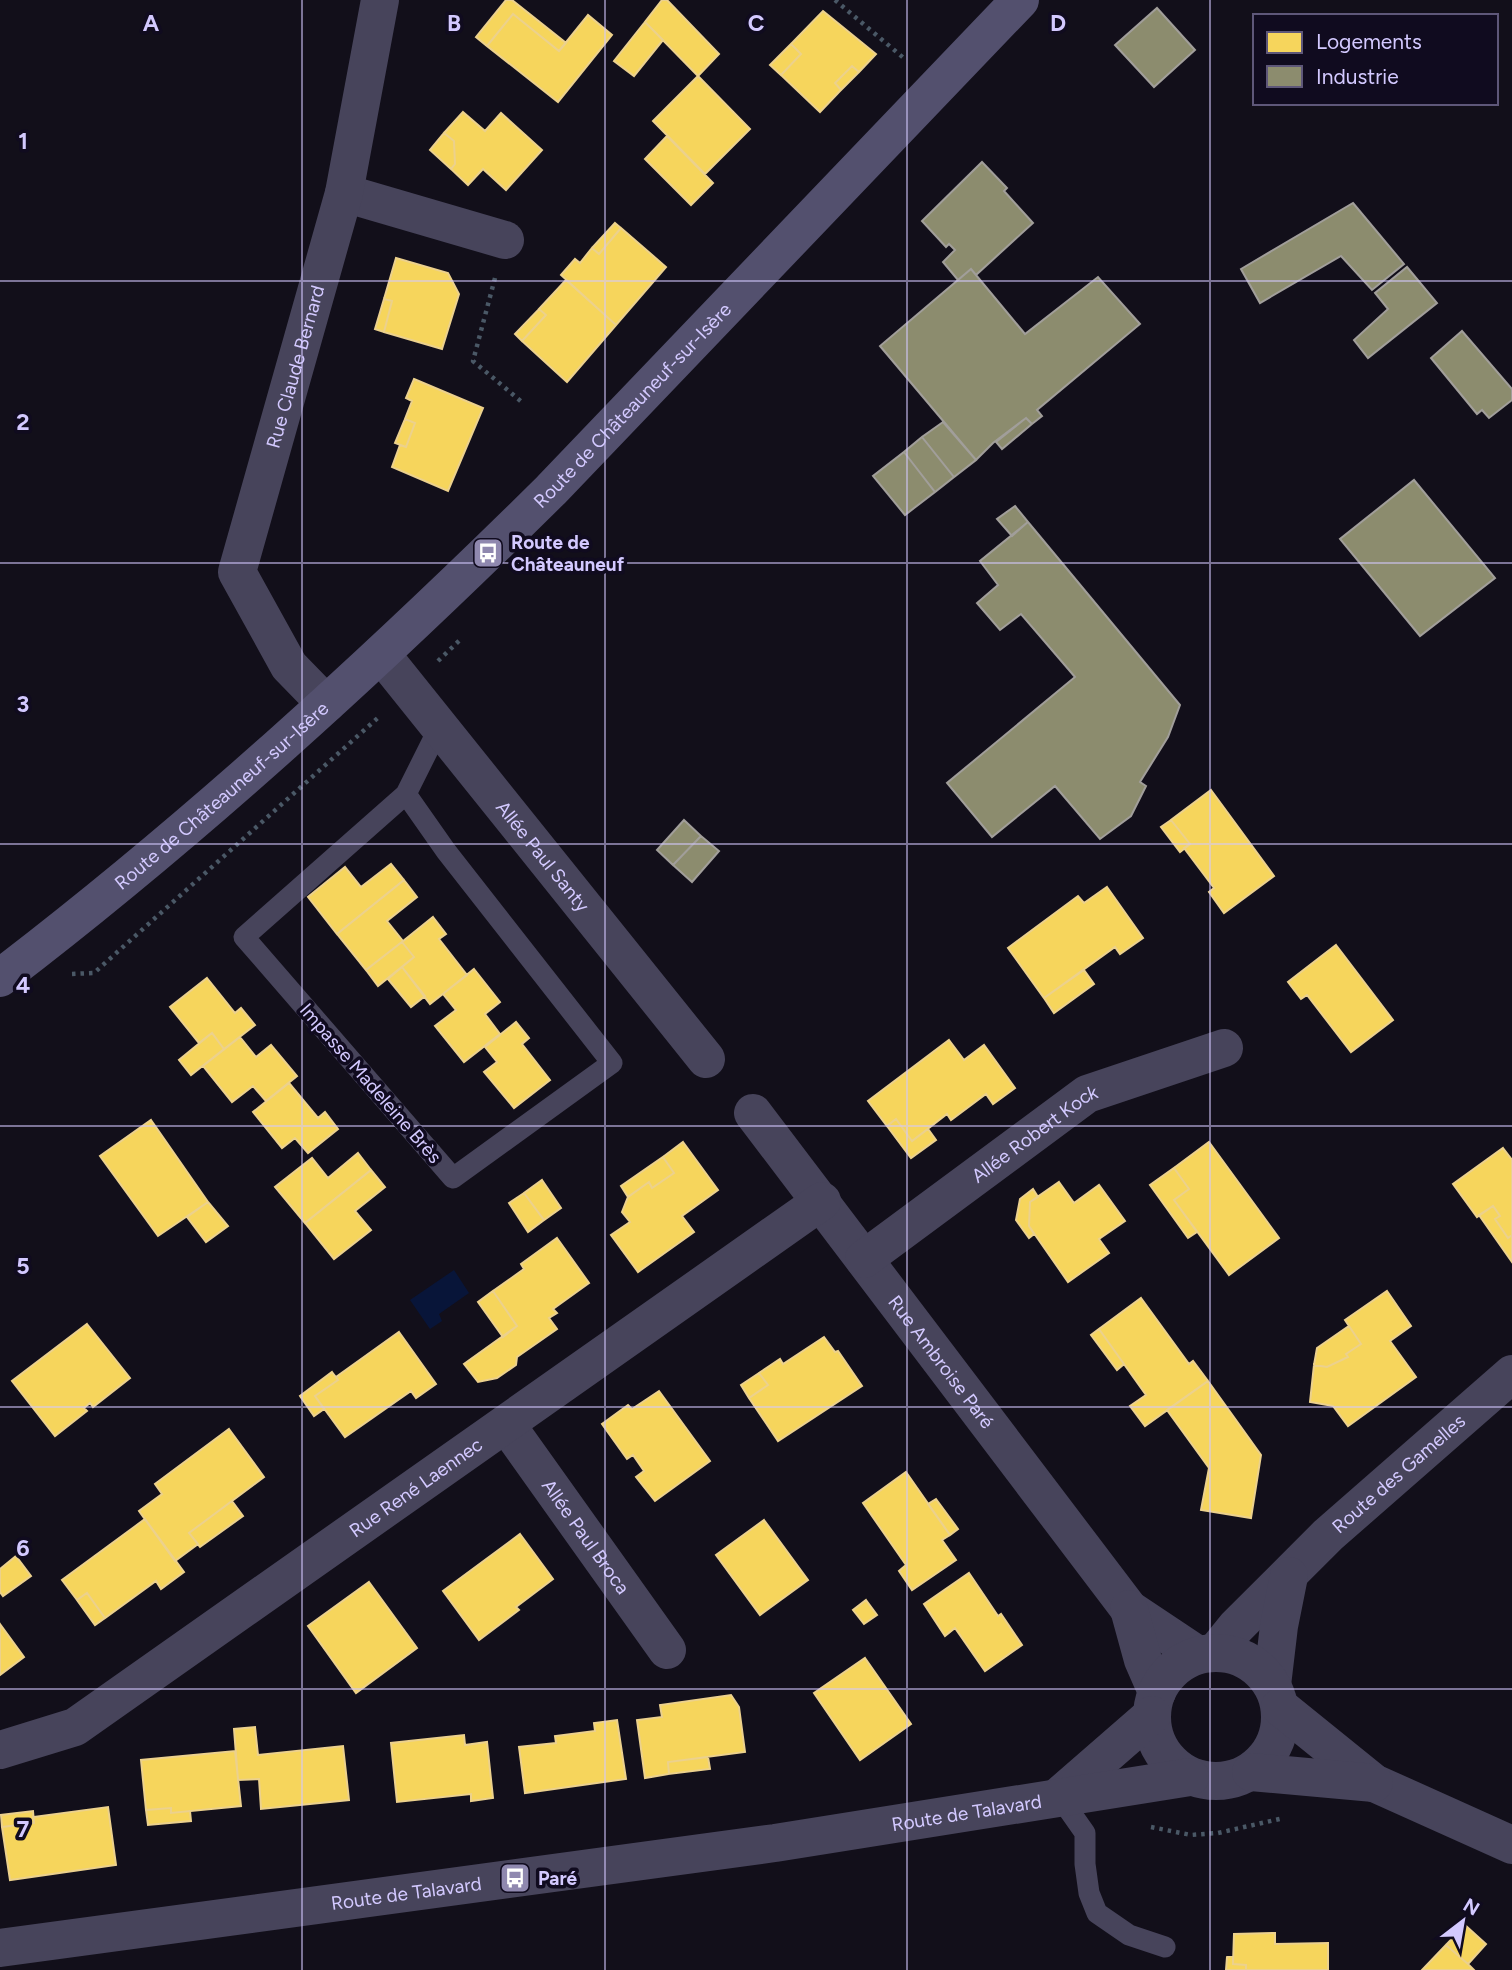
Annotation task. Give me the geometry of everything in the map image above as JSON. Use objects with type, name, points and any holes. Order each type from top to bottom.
[{"type":"main road","name":"Route de Châteauneuf-sur-Isère","points":[[0,978],[156,853],[381,654],[551,490],[1020,0]]},
{"type":"street","name":"Rue Claude Bernard","points":[[326,704],[289,666],[237,572],[344,193],[380,0]]},
{"type":"street","points":[[344,193],[505,240]]},
{"type":"street","name":"Allée Paul Santy","points":[[381,654],[706,1059]]},
{"type":"street","name":"Allée Robert Kock","points":[[864,1259],[1087,1094],[1224,1048]]},
{"type":"street","name":"Rue Ambroise Paré","points":[[753,1113],[1129,1609],[1154,1703]]},
{"type":"street","name":"Rue René Laennec","points":[[0,1750],[75,1727],[822,1201]]},
{"type":"street","name":"Route des Gamelles","points":[[1207,1654],[1328,1535],[1512,1374]]},
{"type":"street","name":"Allée Paul Broca","points":[[506,1424],[667,1650]]},
{"type":"street","points":[[1251,1772],[1269,1755],[1279,1732],[1276,1696],[1279,1626],[1289,1576]]},
{"type":"street","name":"Rue Ambroise Paré","points":[[1129,1609],[1207,1654]]},
{"type":"street","points":[[1374,1783],[1251,1772],[1221,1782],[1190,1777],[1169,1762],[1155,1740],[1154,1703],[1167,1676],[1181,1664],[1207,1654],[1237,1657],[1257,1668],[1276,1696],[1374,1783],[1512,1845]]},
{"type":"street","name":"Route de Talavard","points":[[1059,1796],[1154,1703]]},
{"type":"street","name":"Route de Talavard","points":[[0,1948],[775,1843],[1190,1777]]},
{"type":"lane","name":"Impasse Madeleine Brès","points":[[405,794],[446,851],[612,1063],[453,1178],[244,937],[405,794],[440,726]]},
{"type":"lane","points":[[1059,1796],[1085,1833],[1084,1864],[1089,1893],[1097,1913],[1129,1935],[1165,1947]]},
{"type":"path","points":[[835,0],[938,87]]},
{"type":"path","points":[[505,240],[473,360],[523,403]]},
{"type":"path","points":[[1085,1833],[1128,1824],[1191,1835],[1218,1833],[1293,1816]]},
{"type":"water","points":[[454,1270],[469,1293],[439,1314],[442,1321],[430,1329],[410,1300]]},
{"type":"building: Logements","points":[[506,0],[512,0],[566,43],[559,51],[513,14],[487,46],[476,37]]},
{"type":"building: Logements","points":[[662,0],[667,0],[719,54],[698,76],[645,22]]},
{"type":"building: Logements","points":[[823,11],[876,54],[859,72],[852,66],[835,83],[841,90],[820,112],[781,75],[801,54],[791,44]]},
{"type":"building: Logements","points":[[513,14],[559,51],[588,15],[612,35],[558,102],[487,46]]},
{"type":"building: Logements","points":[[645,22],[663,40],[634,76],[614,61]]},
{"type":"building: Logements","points":[[791,44],[801,54],[781,75],[770,65]]},
{"type":"building: Logements","points":[[852,66],[859,72],[841,90],[835,83]]},
{"type":"building: Logements","points":[[698,76],[750,129],[705,174],[653,121]]},
{"type":"building: Logements","points":[[463,112],[485,131],[501,113],[542,150],[506,190],[483,169],[468,185],[451,169],[455,164],[454,141],[444,133]]},
{"type":"building: Logements","points":[[444,133],[454,141],[455,164],[451,169],[430,150]]},
{"type":"building: Logements","points":[[667,136],[713,183],[691,205],[645,159]]},
{"type":"building: Logements","points":[[615,223],[621,228],[599,254],[592,248]]},
{"type":"building: Logements","points":[[621,228],[666,267],[616,325],[561,275],[575,259],[580,263],[592,248],[599,254]]},
{"type":"building: Logements","points":[[396,258],[448,273],[459,294],[442,349],[384,332],[392,301],[384,299]]},
{"type":"building: Logements","points":[[566,280],[616,325],[567,382],[522,341],[546,315],[539,309]]},
{"type":"building: Logements","points":[[384,299],[392,301],[384,332],[375,329]]},
{"type":"building: Logements","points":[[539,309],[546,315],[522,341],[515,334]]},
{"type":"building: Logements","points":[[414,379],[483,408],[448,491],[392,467],[400,445],[406,447],[415,423],[405,419],[412,401],[406,398]]},
{"type":"building: Logements","points":[[405,419],[415,423],[406,447],[395,443]]},
{"type":"building: Logements","points":[[1211,790],[1274,876],[1224,913],[1209,892],[1214,888],[1184,848],[1190,844],[1171,820]]},
{"type":"building: Logements","points":[[1171,820],[1190,844],[1180,852],[1161,827]]},
{"type":"building: Logements","points":[[391,864],[404,880],[337,934],[308,897],[345,867],[361,887]]},
{"type":"building: Logements","points":[[404,880],[417,897],[387,921],[403,941],[366,970],[337,934]]},
{"type":"building: Logements","points":[[1107,887],[1143,938],[1120,954],[1115,947],[1044,998],[1008,948],[1078,896],[1084,903]]},
{"type":"building: Logements","points":[[433,917],[446,934],[439,939],[467,975],[430,1004],[402,967],[414,957],[402,942]]},
{"type":"building: Logements","points":[[402,942],[414,957],[378,986],[366,970]]},
{"type":"building: Logements","points":[[1336,945],[1393,1020],[1351,1052],[1307,995],[1301,999],[1288,982]]},
{"type":"building: Logements","points":[[402,967],[425,996],[411,1007],[388,979]]},
{"type":"building: Logements","points":[[474,969],[500,1002],[485,1014],[500,1034],[464,1062],[435,1026],[456,1010],[443,994]]},
{"type":"building: Logements","points":[[1084,970],[1094,984],[1054,1013],[1044,998]]},
{"type":"building: Logements","points":[[207,978],[235,1013],[241,1008],[255,1025],[224,1049],[212,1033],[199,1043],[170,1007]]},
{"type":"building: Logements","points":[[516,1022],[529,1038],[522,1044],[550,1080],[514,1108],[484,1072],[497,1062],[485,1047]]},
{"type":"building: Logements","points":[[212,1033],[224,1049],[191,1075],[179,1060]]},
{"type":"building: Logements","points":[[240,1037],[256,1057],[271,1045],[297,1076],[266,1101],[253,1086],[232,1102],[203,1066]]},
{"type":"building: Logements","points":[[949,1040],[964,1060],[984,1045],[1015,1088],[993,1104],[986,1094],[951,1120],[947,1114],[912,1141],[896,1119],[887,1126],[868,1101]]},
{"type":"building: Logements","points":[[289,1083],[318,1118],[325,1112],[338,1129],[308,1153],[295,1138],[282,1148],[253,1112]]},
{"type":"building: Logements","points":[[896,1119],[912,1141],[928,1129],[936,1140],[911,1158],[887,1126]]},
{"type":"building: Logements","points":[[151,1120],[208,1202],[158,1236],[100,1156]]},
{"type":"building: Logements","points":[[683,1142],[718,1190],[682,1216],[694,1232],[638,1272],[611,1235],[630,1222],[622,1212],[628,1197],[649,1182],[652,1188],[674,1173],[663,1157]]},
{"type":"building: Logements","points":[[1209,1142],[1279,1238],[1229,1275],[1174,1200],[1189,1189],[1174,1168]]},
{"type":"building: Logements","points":[[1503,1148],[1512,1160],[1512,1235],[1508,1238],[1495,1219],[1500,1216],[1493,1206],[1477,1217],[1453,1184]]},
{"type":"building: Logements","points":[[358,1153],[371,1170],[305,1223],[275,1187],[312,1158],[328,1178]]},
{"type":"building: Logements","points":[[663,1157],[674,1173],[652,1188],[649,1182],[628,1197],[621,1186]]},
{"type":"building: Logements","points":[[1174,1168],[1189,1189],[1174,1200],[1197,1232],[1188,1238],[1150,1185]]},
{"type":"building: Logements","points":[[371,1170],[385,1187],[355,1211],[371,1230],[334,1259],[305,1223]]},
{"type":"building: Logements","points":[[542,1180],[561,1208],[544,1220],[524,1193]]},
{"type":"building: Logements","points":[[1059,1182],[1074,1203],[1099,1185],[1125,1221],[1099,1239],[1109,1253],[1068,1282],[1029,1226],[1030,1202]]},
{"type":"building: Logements","points":[[1033,1189],[1038,1197],[1030,1202],[1029,1226],[1034,1234],[1029,1238],[1016,1220],[1020,1199]]},
{"type":"building: Logements","points":[[524,1193],[544,1220],[528,1232],[509,1203]]},
{"type":"building: Logements","points":[[208,1202],[228,1226],[206,1242],[187,1217]]},
{"type":"building: Logements","points":[[1493,1206],[1500,1216],[1495,1219],[1508,1238],[1512,1235],[1512,1262],[1479,1215]]},
{"type":"building: Logements","points":[[557,1238],[589,1283],[553,1309],[557,1313],[549,1318],[557,1329],[517,1357],[516,1365],[497,1378],[478,1382],[464,1364],[517,1326],[493,1291],[524,1269],[521,1264]]},
{"type":"building: Logements","points":[[493,1291],[517,1326],[503,1337],[478,1302]]},
{"type":"building: Logements","points":[[1387,1291],[1411,1326],[1390,1341],[1416,1377],[1348,1426],[1333,1406],[1310,1402],[1314,1365],[1327,1367],[1348,1357],[1346,1354],[1361,1344],[1345,1320]]},
{"type":"building: Logements","points":[[1141,1298],[1189,1364],[1193,1361],[1208,1381],[1145,1426],[1130,1406],[1146,1395],[1099,1329]]},
{"type":"building: Logements","points":[[87,1324],[130,1378],[93,1407],[90,1403],[84,1408],[87,1411],[55,1436],[12,1381]]},
{"type":"building: Logements","points":[[1349,1326],[1361,1344],[1346,1354],[1348,1357],[1327,1367],[1314,1365],[1317,1348]]},
{"type":"building: Logements","points":[[1099,1329],[1124,1364],[1117,1370],[1091,1335]]},
{"type":"building: Logements","points":[[399,1332],[436,1384],[416,1398],[411,1391],[345,1437],[315,1396],[338,1380],[336,1377]]},
{"type":"building: Logements","points":[[824,1337],[835,1352],[838,1351],[862,1386],[778,1441],[749,1398],[768,1385],[759,1373],[780,1359],[783,1364]]},
{"type":"building: Logements","points":[[332,1372],[338,1380],[315,1396],[324,1409],[314,1416],[300,1396]]},
{"type":"building: Logements","points":[[759,1373],[768,1385],[749,1398],[741,1385]]},
{"type":"building: Logements","points":[[1208,1381],[1261,1455],[1251,1518],[1201,1510],[1209,1468],[1167,1410]]},
{"type":"building: Logements","points":[[659,1391],[710,1461],[655,1501],[636,1477],[644,1471],[633,1455],[627,1459],[602,1424],[628,1405],[632,1409]]},
{"type":"building: Logements","points":[[229,1429],[264,1477],[189,1533],[198,1544],[175,1561],[139,1511],[162,1494],[155,1484]]},
{"type":"building: Logements","points":[[906,1472],[950,1535],[942,1540],[956,1560],[912,1590],[899,1571],[906,1565],[863,1503]]},
{"type":"building: Logements","points":[[936,1499],[958,1529],[950,1535],[928,1504]]},
{"type":"building: Logements","points":[[232,1501],[243,1516],[200,1547],[189,1533]]},
{"type":"building: Logements","points":[[145,1519],[184,1572],[161,1589],[156,1581],[105,1618],[87,1593],[77,1600],[62,1580]]},
{"type":"building: Logements","points":[[764,1520],[808,1580],[760,1615],[716,1555]]},
{"type":"building: Logements","points":[[520,1534],[553,1579],[516,1607],[519,1610],[479,1640],[443,1591]]},
{"type":"building: Logements","points":[[16,1556],[31,1576],[3,1596],[0,1592],[0,1569]]},
{"type":"building: Logements","points":[[969,1573],[998,1616],[1001,1614],[1022,1645],[985,1671],[955,1628],[945,1636],[924,1604]]},
{"type":"building: Logements","points":[[369,1582],[417,1648],[356,1693],[308,1626]]},
{"type":"building: Logements","points":[[87,1593],[105,1618],[95,1625],[77,1600]]},
{"type":"building: Logements","points":[[866,1600],[877,1615],[864,1624],[853,1610]]},
{"type":"building: Logements","points":[[0,1624],[24,1657],[0,1675]]},
{"type":"building: Logements","points":[[865,1658],[911,1724],[860,1760],[814,1693]]},
{"type":"building: Logements","points":[[731,1695],[739,1707],[745,1752],[668,1762],[669,1774],[645,1778],[637,1720],[662,1717],[660,1705]]},
{"type":"building: Logements","points":[[617,1720],[626,1779],[525,1793],[519,1747],[556,1743],[555,1736],[595,1731],[594,1723]]},
{"type":"building: Logements","points":[[255,1727],[258,1755],[343,1746],[349,1800],[261,1809],[259,1779],[238,1780],[234,1729]]},
{"type":"building: Logements","points":[[464,1735],[465,1745],[487,1742],[493,1798],[471,1801],[471,1794],[397,1802],[391,1743]]},
{"type":"building: Logements","points":[[235,1751],[241,1806],[171,1813],[171,1808],[146,1810],[141,1760]]},
{"type":"building: Logements","points":[[708,1757],[710,1769],[669,1774],[668,1762]]},
{"type":"building: Logements","points":[[108,1807],[116,1865],[10,1880],[2,1827],[34,1823],[33,1817]]},
{"type":"building: Logements","points":[[171,1808],[171,1813],[190,1811],[191,1821],[148,1825],[146,1810]]},
{"type":"building: Logements","points":[[33,1811],[34,1823],[2,1827],[1,1815]]},
{"type":"building: Logements","points":[[1465,1925],[1486,1944],[1468,1964],[1446,1945]]},
{"type":"building: Logements","points":[[1275,1933],[1275,1944],[1328,1943],[1328,1970],[1246,1970],[1246,1965],[1233,1964],[1234,1934]]},
{"type":"building: Logements","points":[[1446,1945],[1468,1964],[1474,1970],[1422,1970]]},
{"type":"building: Logements","points":[[1233,1956],[1233,1964],[1246,1965],[1246,1970],[1226,1970],[1227,1957]]},
{"type":"building: Industrie","points":[[1157,8],[1195,50],[1154,87],[1115,45]]},
{"type":"building: Industrie","points":[[982,162],[1007,188],[1004,191],[1033,223],[976,275],[971,269],[958,280],[943,262],[955,250],[949,244],[946,247],[922,221]]},
{"type":"building: Industrie","points":[[1353,203],[1404,264],[1372,290],[1341,256],[1260,303],[1241,269]]},
{"type":"building: Industrie","points":[[1407,267],[1437,303],[1368,358],[1354,340],[1388,309],[1375,293]]},
{"type":"building: Industrie","points":[[971,269],[1025,334],[1098,277],[1140,324],[1037,410],[1042,416],[1032,424],[1026,418],[976,460],[880,346]]},
{"type":"building: Industrie","points":[[1462,331],[1512,389],[1512,400],[1489,418],[1482,410],[1477,414],[1431,358]]},
{"type":"building: Industrie","points":[[1026,418],[1032,424],[1002,449],[996,442]]},
{"type":"building: Industrie","points":[[943,422],[976,460],[954,477],[922,437]]},
{"type":"building: Industrie","points":[[922,437],[954,477],[935,492],[904,452]]},
{"type":"building: Industrie","points":[[904,452],[935,492],[905,515],[873,476]]},
{"type":"building: Industrie","points":[[1414,480],[1495,578],[1420,636],[1340,539]]},
{"type":"building: Industrie","points":[[1015,506],[1028,522],[1012,536],[997,519]]},
{"type":"building: Industrie","points":[[1028,522],[1180,705],[1168,737],[1140,782],[1146,786],[1131,816],[1100,839],[1055,786],[992,837],[947,783],[1075,677],[1021,614],[1000,630],[977,603],[998,585],[980,561]]},
{"type":"building: Industrie","points":[[684,820],[701,836],[673,865],[657,850]]},
{"type":"building: Industrie","points":[[701,836],[719,851],[692,882],[673,865]]},
{"type":"place","name":"Route de Châteauneuf","points":[[488,553]]},
{"type":"place","name":"Paré","points":[[515,1878]]}]
